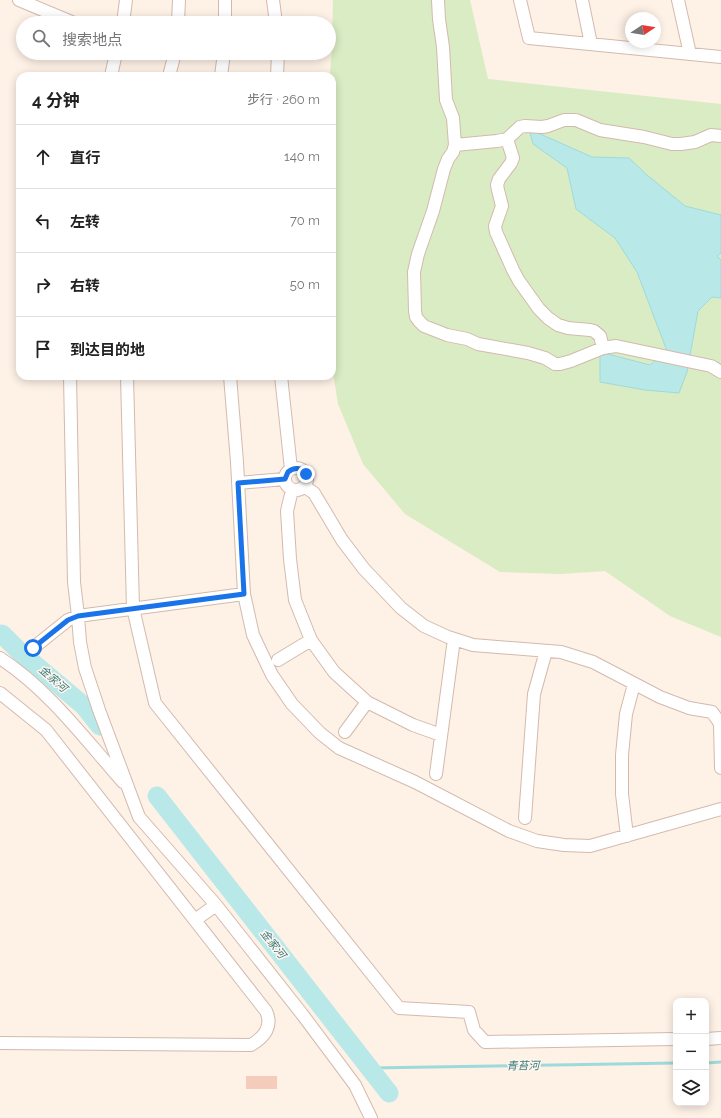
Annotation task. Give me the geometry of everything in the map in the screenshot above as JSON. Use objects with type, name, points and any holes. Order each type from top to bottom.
[{"type":"street","points":[[19,0],[57,16]]},
{"type":"street","points":[[124,16],[126,0]]},
{"type":"street","points":[[178,16],[179,0]]},
{"type":"street","points":[[225,0],[225,16]]},
{"type":"street","points":[[273,0],[275,16]]},
{"type":"street","points":[[438,0],[443,47],[446,100],[453,118],[455,144],[444,169],[414,272],[414,311],[419,321],[424,326],[447,335],[467,339],[478,344],[528,353],[545,358],[555,364],[572,361],[604,348],[616,346],[707,365],[721,372]]},
{"type":"street","points":[[520,0],[529,38],[721,57]]},
{"type":"street","points":[[582,0],[591,44]]},
{"type":"street","points":[[678,0],[690,54]]},
{"type":"street","points":[[112,72],[114,60]]},
{"type":"street","points":[[170,72],[173,60]]},
{"type":"street","points":[[222,72],[223,60]]},
{"type":"street","points":[[277,72],[278,60]]},
{"type":"street","points":[[455,144],[497,142],[507,139],[520,127],[542,127],[564,120],[576,120],[600,130],[644,137],[672,144],[695,142],[711,135],[721,136]]},
{"type":"street","points":[[507,139],[512,158],[511,163],[497,184],[502,206],[495,226],[496,232],[513,270],[536,305],[548,318],[558,325],[568,328],[594,331],[600,336],[604,348]]},
{"type":"street","points":[[70,380],[74,582],[80,642],[85,668],[99,710],[139,817],[216,905],[297,1008],[355,1085],[371,1118]]},
{"type":"street","points":[[127,380],[133,608],[155,703],[399,1008],[470,1012],[474,1030],[485,1042],[673,1039]]},
{"type":"street","points":[[230,380],[244,594],[252,635],[272,675],[292,704],[320,733],[339,748],[415,782],[509,831],[537,841],[564,845],[590,846],[721,809]]},
{"type":"street","points":[[238,483],[288,474],[295,468],[300,469],[306,474],[307,479],[305,487],[300,490],[292,490],[286,485],[288,474],[281,380]]},
{"type":"street","points":[[305,487],[314,493],[342,540],[364,569],[401,608],[424,626],[454,639],[473,645],[560,652],[593,662],[660,697],[689,708],[712,712],[720,724],[721,768]]},
{"type":"street","points":[[292,490],[287,511],[290,559],[295,600],[310,640],[334,672],[367,702],[413,725],[441,735]]},
{"type":"street","points":[[33,648],[68,620],[78,616],[244,594]]},
{"type":"street","points":[[436,774],[454,639]]},
{"type":"street","points":[[278,660],[310,640]]},
{"type":"street","points":[[525,818],[534,694],[546,651]]},
{"type":"street","points":[[0,658],[33,683],[59,708],[128,787]]},
{"type":"street","points":[[627,836],[622,794],[622,755],[626,714],[634,684]]},
{"type":"street","points":[[0,693],[46,730],[266,1011],[269,1018],[268,1027],[260,1040],[251,1045],[0,1043]]},
{"type":"street","points":[[345,732],[367,702]]},
{"type":"street","points":[[124,830],[139,817]]},
{"type":"street","points":[[195,920],[216,905]]},
{"type":"street","points":[[709,1039],[721,1038]]},
{"type":"green space","points":[[333,0],[470,0],[488,79],[721,104],[721,637],[670,616],[605,571],[561,574],[500,572],[405,514],[363,464],[338,404],[334,380],[336,380],[336,72],[330,72],[331,60],[336,60],[336,16],[333,16]]},
{"type":"water","points":[[529,129],[592,157],[629,158],[685,206],[721,215],[721,253],[717,256],[721,260],[721,298],[712,297],[698,311],[687,372],[679,393],[645,390],[600,382],[600,352],[650,365],[667,351],[637,272],[615,238],[576,209],[567,168],[533,144]]},
{"type":"building","points":[[246,1076],[277,1076],[277,1089],[246,1089]]},
{"type":"waterway","name":"金家河","points":[[2,634],[20,652],[84,706],[100,726]]},
{"type":"waterway","name":"金家河","points":[[157,796],[389,1093]]},
{"type":"waterway","name":"青苔河","points":[[709,1063],[721,1062]]},
{"type":"waterway","name":"青苔河","points":[[370,1068],[673,1063]]},
{"type":"route","points":[[33,648],[68,620],[78,616],[244,594],[238,483],[285,479],[288,472],[295,468],[304,471],[306,474]]}]
